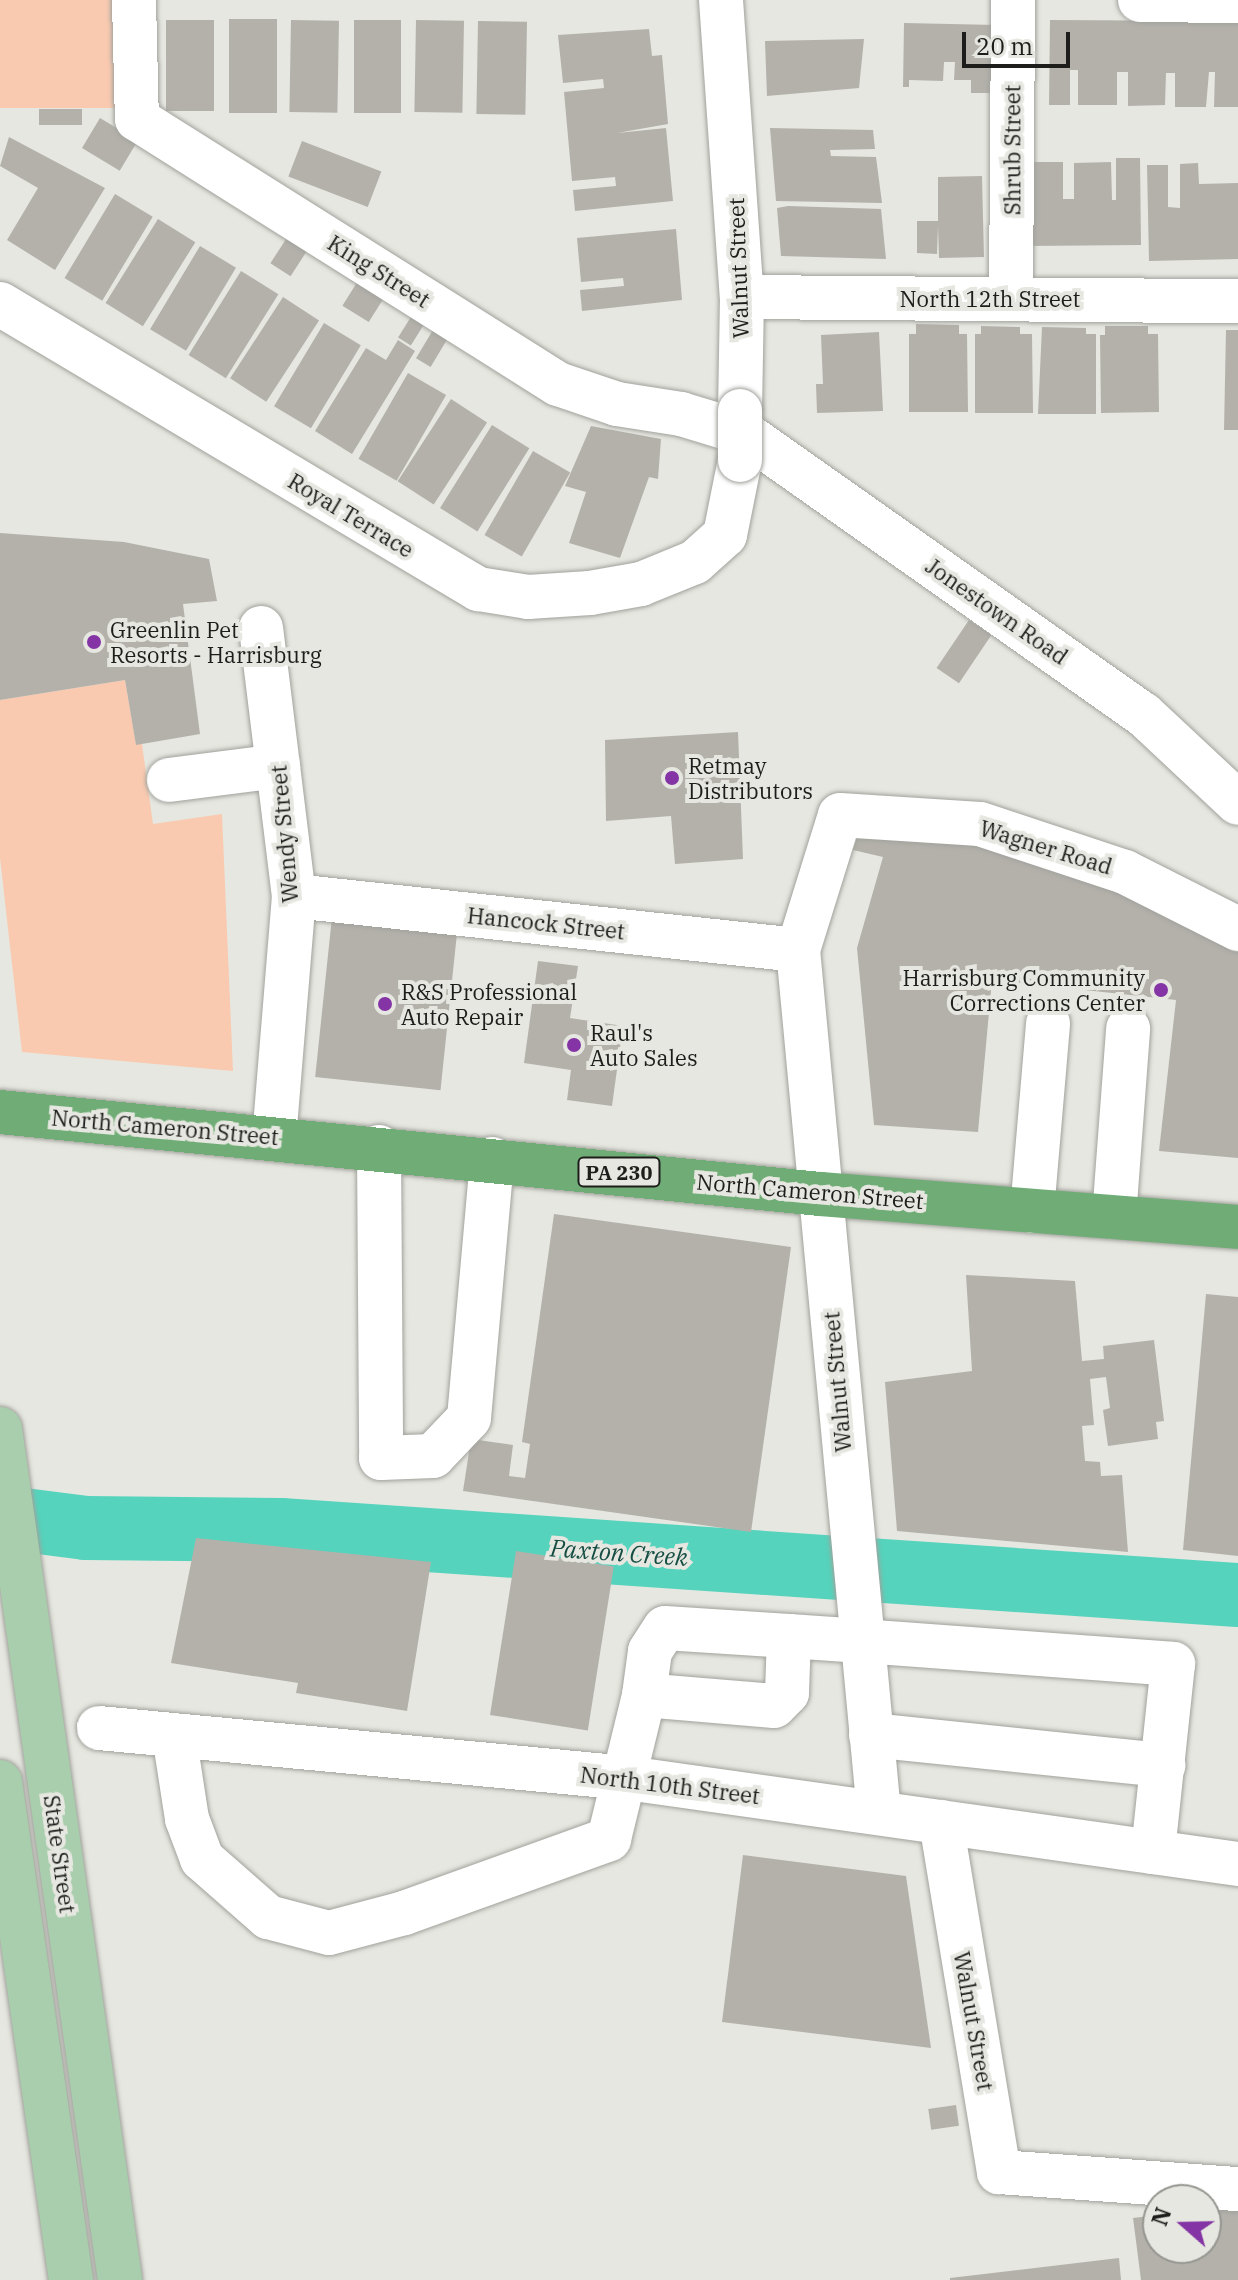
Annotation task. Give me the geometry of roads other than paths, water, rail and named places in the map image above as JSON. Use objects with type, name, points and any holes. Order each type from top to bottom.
[{"type":"highway","name":"North Cameron Street","points":[[0,1112],[379,1147],[820,1194],[1238,1227]]},
{"type":"main road","name":"State Street","points":[[0,1429],[120,2280]]},
{"type":"main road","points":[[0,1782],[71,2280]]},
{"type":"street","name":"King Street","points":[[134,0],[137,119],[558,384],[617,404],[681,414],[741,435]]},
{"type":"street","name":"Walnut Street","points":[[721,0],[742,297],[741,435],[725,535]]},
{"type":"street","name":"Shrub Street","points":[[1011,299],[1013,0]]},
{"type":"street","points":[[1140,0],[1238,1]]},
{"type":"street","name":"North 12th Street","points":[[742,297],[1238,301]]},
{"type":"street","name":"Royal Terrace","points":[[0,304],[478,589],[528,597],[641,584],[695,562],[725,535]]},
{"type":"street","name":"Jonestown Road","points":[[741,435],[1143,714],[1238,803]]},
{"type":"street","name":"Wendy Street","points":[[261,628],[294,896],[274,1137]]},
{"type":"street","points":[[169,780],[278,766]]},
{"type":"street","name":"Wagner Road","points":[[798,950],[840,815],[980,824],[1125,872],[1238,929]]},
{"type":"street","name":"Hancock Street","points":[[294,896],[798,950]]},
{"type":"street","name":"Walnut Street","points":[[798,950],[879,1813]]},
{"type":"street","points":[[1032,1211],[1048,1024]]},
{"type":"street","points":[[1114,1217],[1128,1029]]},
{"type":"street","points":[[379,1147],[381,1458],[433,1456],[469,1418],[492,1159]]},
{"type":"street","points":[[174,1735],[187,1819],[202,1859],[268,1917],[329,1933],[404,1913],[609,1839],[627,1778],[650,1651],[665,1628],[1173,1664],[1153,1852]]},
{"type":"street","points":[[644,1695],[774,1706],[787,1693],[789,1636]]},
{"type":"street","name":"North 10th Street","points":[[99,1728],[627,1778],[1238,1864]]},
{"type":"street","points":[[871,1735],[1163,1765]]},
{"type":"street","name":"Walnut Street","points":[[941,1822],[999,2172],[1238,2189]]},
{"type":"waterway","name":"Paxton Creek","points":[[0,1517],[86,1528],[281,1530],[1238,1595]]},
{"type":"place","name":"Greenlin Pet Resorts - Harrisburg","points":[[94,642]]},
{"type":"place","name":"Retmay Distributors","points":[[672,778]]},
{"type":"place","name":"Harrisburg Community Corrections Center","points":[[1161,990]]},
{"type":"place","name":"R&S Professional Auto Repair","points":[[385,1004]]},
{"type":"place","name":"Raul's Auto Sales","points":[[574,1045]]}]
